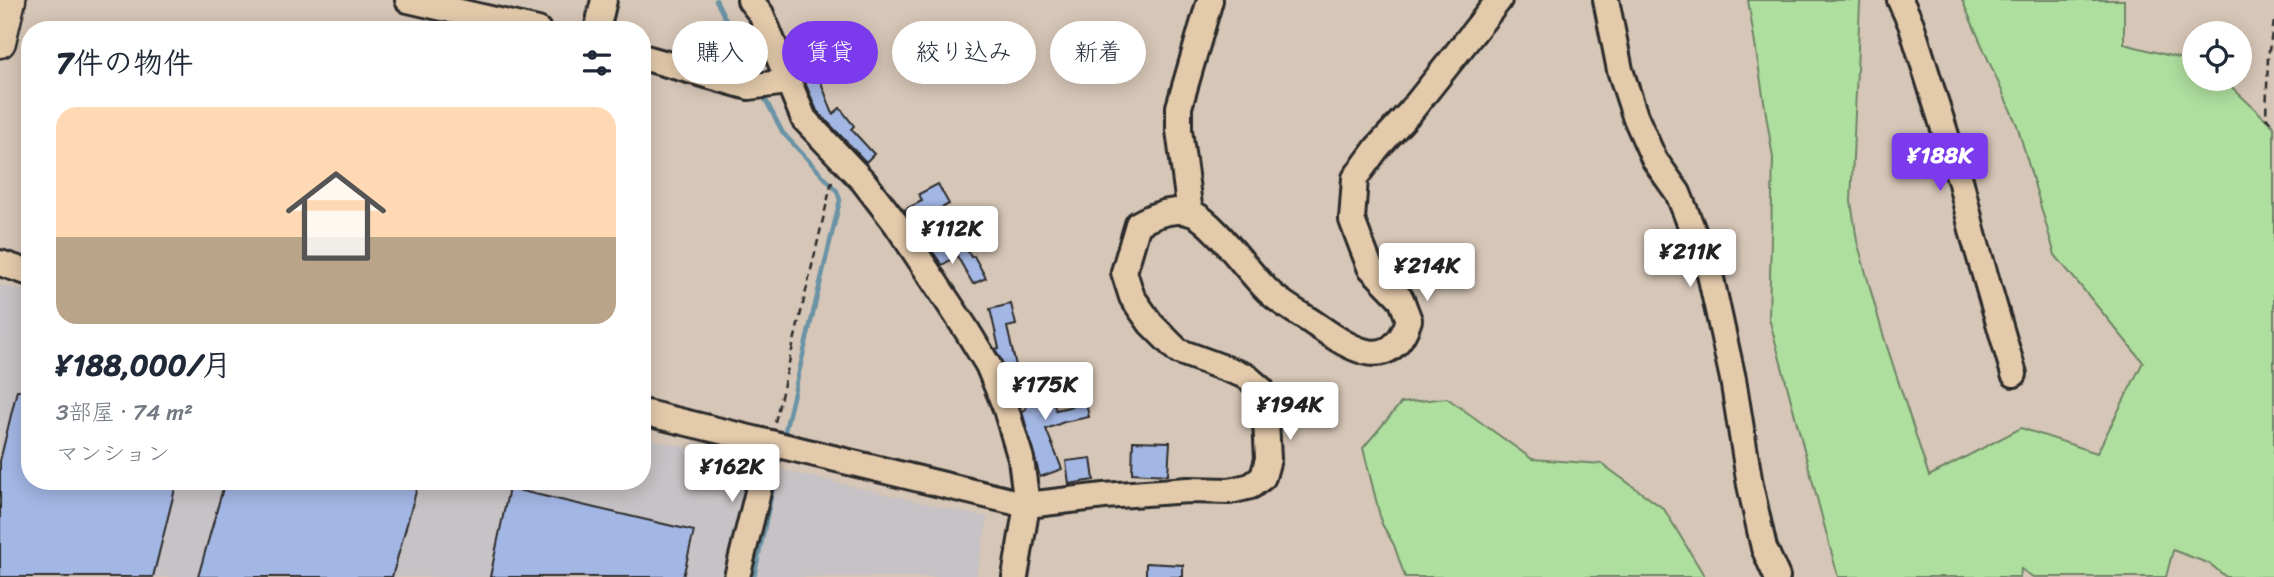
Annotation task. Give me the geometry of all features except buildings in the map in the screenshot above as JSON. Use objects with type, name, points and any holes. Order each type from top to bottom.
[{"type":"main road","points":[[0,42],[10,0]]},
{"type":"street","points":[[408,0],[499,21]]},
{"type":"street","points":[[599,21],[604,0]]},
{"type":"street","points":[[750,0],[761,14],[773,84],[864,182],[897,225],[988,365],[1005,406],[1021,459],[1027,505],[1015,577]]},
{"type":"street","points":[[1190,212],[1179,130],[1179,107],[1210,0]]},
{"type":"street","points":[[651,414],[1027,505],[1188,490],[1230,491],[1251,486],[1263,477],[1268,459],[1265,401],[1261,389],[1246,376],[1178,351],[1151,324],[1132,297],[1124,272],[1138,224],[1164,212],[1190,212],[1201,218],[1270,293],[1355,350],[1374,354],[1387,350],[1403,337],[1409,320],[1401,299],[1370,267],[1361,244],[1352,219],[1355,178],[1499,0]]},
{"type":"street","points":[[1606,0],[1620,70],[1634,116],[1654,159],[1678,193],[1710,274],[1733,379],[1750,485],[1764,548],[1777,577]]},
{"type":"street","points":[[1900,0],[1911,24],[1961,183],[2014,374]]},
{"type":"street","points":[[651,60],[749,87],[773,84]]},
{"type":"street","points":[[0,263],[21,270]]},
{"type":"street","points":[[737,577],[778,444]]},
{"type":"path","points":[[2274,22],[2268,56],[2266,118],[2274,125]]},
{"type":"path","points":[[778,444],[832,180]]},
{"type":"shaded area","points":[[0,285],[21,290],[21,490],[651,490],[651,439],[988,518],[976,577],[0,577]]},
{"type":"green space","points":[[1748,0],[1862,0],[1851,201],[1857,241],[1882,331],[1929,476],[2021,428],[2097,453],[2143,362],[2055,255],[2017,125],[1962,0],[2124,0],[2124,44],[2182,59],[2182,91],[2236,91],[2274,127],[2274,577],[2226,577],[2210,564],[2173,550],[2166,577],[2033,577],[2021,569],[2020,577],[1838,577],[1769,318],[1773,158]]},
{"type":"green space","points":[[1447,398],[1532,459],[1602,464],[1664,509],[1705,577],[1405,577],[1394,545],[1382,524],[1363,448],[1401,403]]},
{"type":"waterway","points":[[716,0],[726,21]]},
{"type":"waterway","points":[[762,93],[783,133],[837,191],[840,200],[783,439]]},
{"type":"waterway","points":[[754,577],[780,455]]}]
